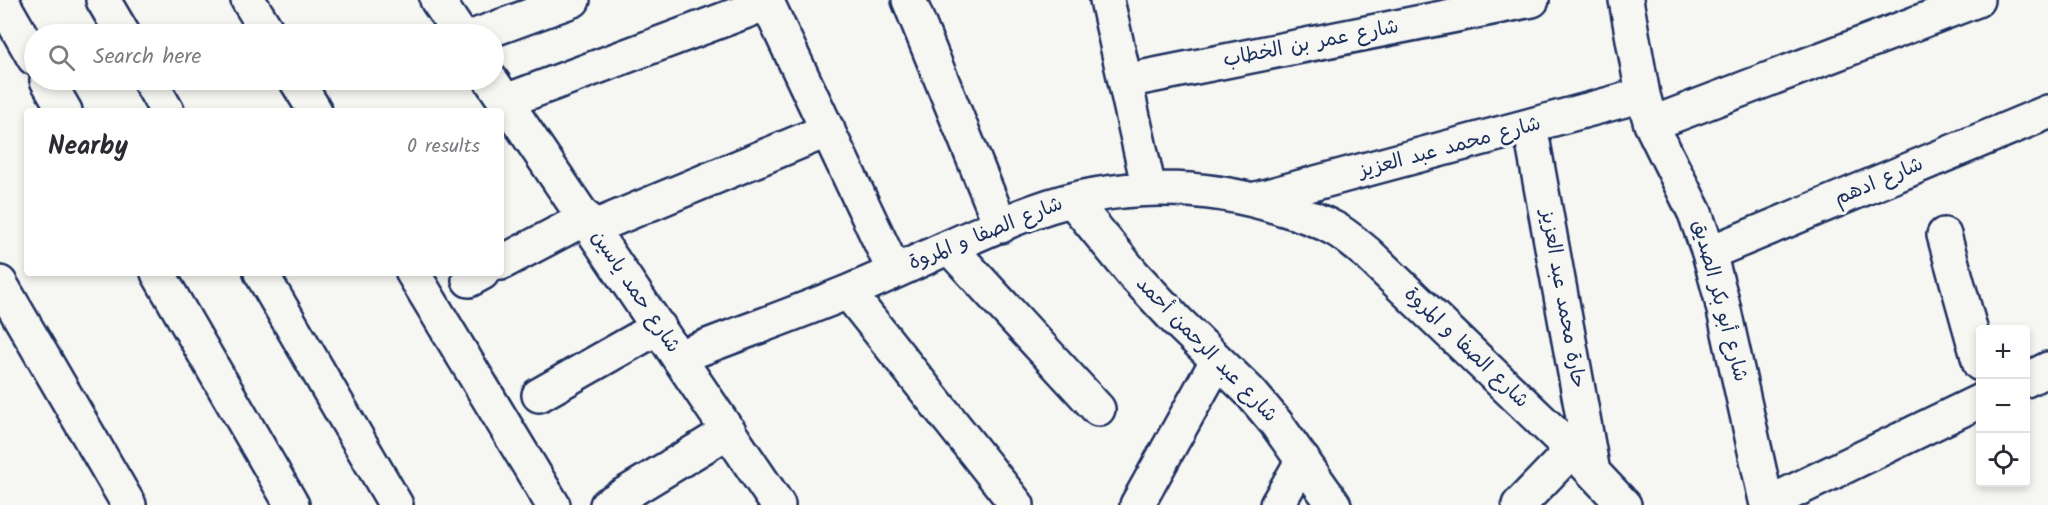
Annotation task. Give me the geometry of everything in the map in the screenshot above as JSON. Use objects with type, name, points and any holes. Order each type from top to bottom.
[{"type":"street","points":[[1,0],[24,40]]},
{"type":"street","points":[[103,0],[117,24]]},
{"type":"street","points":[[248,0],[263,24]]},
{"type":"street","points":[[437,0],[453,24]]},
{"type":"street","points":[[504,25],[573,0]]},
{"type":"street","points":[[909,0],[1000,226]]},
{"type":"street","points":[[1107,0],[1149,189]]},
{"type":"street","name":"شارع عمر بن الخطاب","points":[[1125,81],[1532,0]]},
{"type":"street","name":"شارع أبو بكر الصديق","points":[[1627,0],[1647,110],[1695,213],[1709,253],[1724,308],[1767,505]]},
{"type":"street","name":"شارع محمد عبد العزيز","points":[[1256,199],[1530,126],[1647,110],[1977,0]]},
{"type":"street","points":[[503,103],[767,2],[894,271]]},
{"type":"street","points":[[53,90],[63,108]]},
{"type":"street","points":[[155,90],[165,108]]},
{"type":"street","points":[[302,90],[313,108]]},
{"type":"street","name":"شارع حمد ياسين","points":[[503,103],[589,223],[778,505]]},
{"type":"street","name":"شارع ادهم","points":[[1709,253],[2048,111]]},
{"type":"street","name":"حارة محمد عبد العزيز","points":[[1530,126],[1583,461]]},
{"type":"street","points":[[504,262],[589,223],[828,130]]},
{"type":"street","name":"شارع الصفا و المروة","points":[[679,357],[848,292],[1035,211],[1110,192],[1185,189],[1221,193],[1256,199],[1304,215],[1336,229],[1367,253],[1583,461],[1624,505]]},
{"type":"street","name":"شارع عبد الرحمن أحمد","points":[[1072,200],[1133,274],[1250,392],[1276,423],[1334,505]]},
{"type":"street","points":[[1944,235],[1976,350]]},
{"type":"street","points":[[949,248],[1098,409]]},
{"type":"street","points":[[160,276],[292,505]]},
{"type":"street","points":[[263,276],[396,505]]},
{"type":"street","points":[[415,276],[553,505]]},
{"type":"street","points":[[0,283],[129,505]]},
{"type":"street","points":[[848,292],[1017,505]]},
{"type":"street","points":[[539,395],[659,327]]},
{"type":"street","points":[[1137,505],[1217,361]]},
{"type":"street","points":[[2027,379],[2048,369]]},
{"type":"street","points":[[1767,505],[1976,403]]},
{"type":"street","points":[[608,505],[729,431]]},
{"type":"street","points":[[1277,505],[1303,460]]},
{"type":"street","points":[[1527,501],[1583,461]]}]
